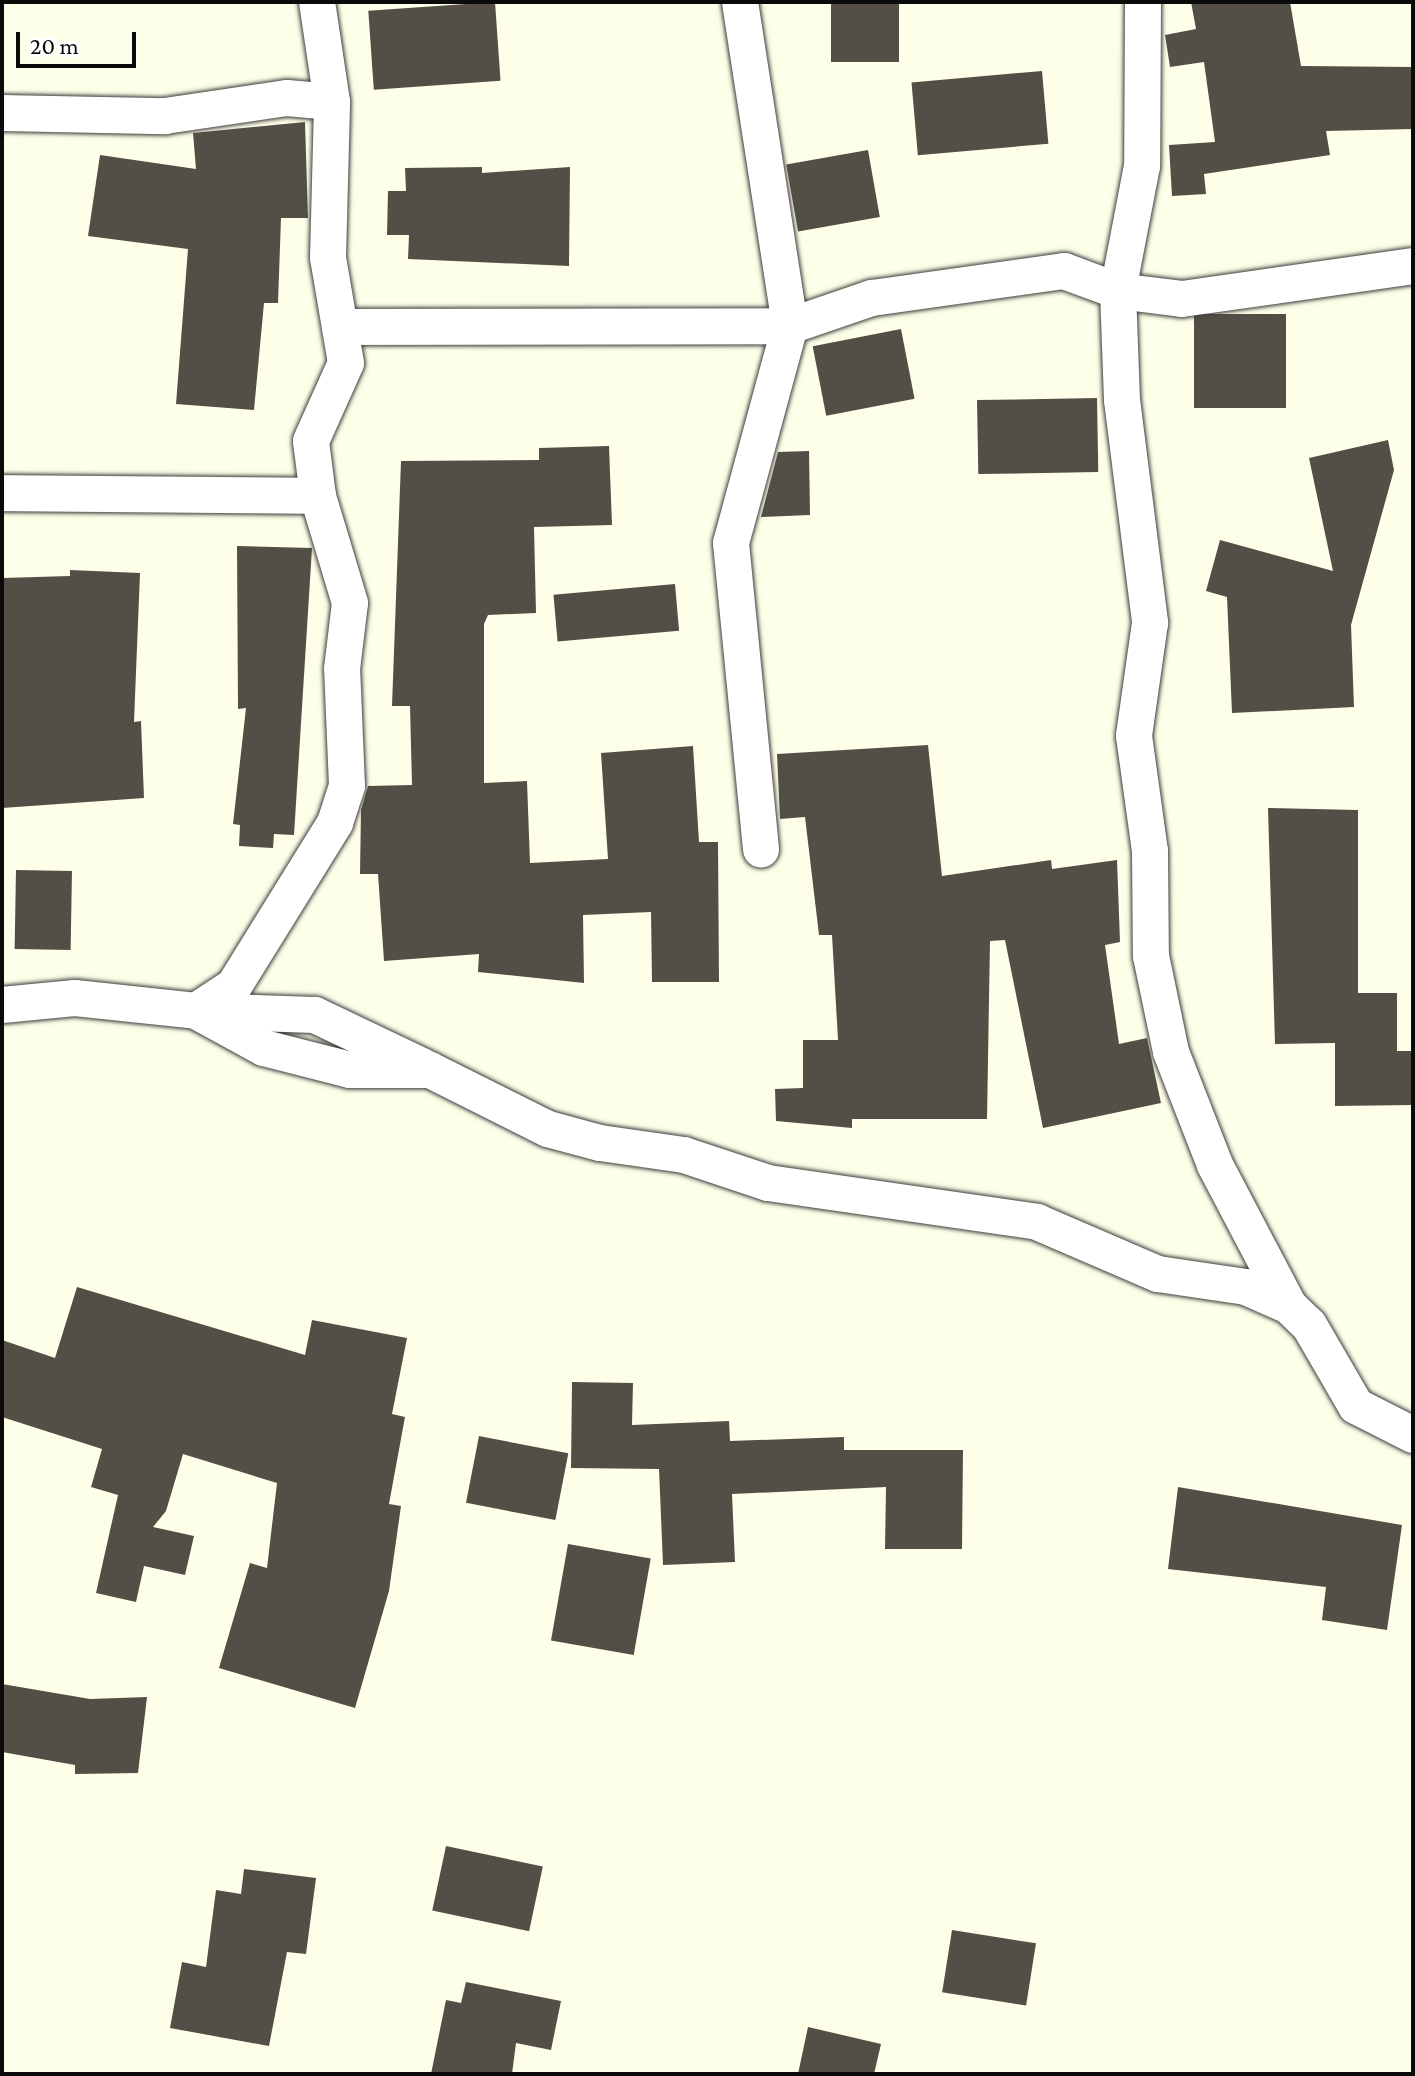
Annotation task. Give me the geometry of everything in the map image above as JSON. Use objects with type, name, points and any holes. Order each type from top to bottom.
[{"type":"street","points":[[196,1011],[234,986],[335,823],[347,786],[342,669],[350,603],[318,496],[311,441],[346,363],[328,258],[332,102],[317,2]]},
{"type":"street","points":[[740,2],[790,326],[731,543],[761,850]]},
{"type":"street","points":[[1143,2],[1142,166],[1118,291],[1122,400],[1150,623],[1134,736],[1150,851],[1151,956],[1171,1052],[1215,1165],[1289,1306],[1309,1325],[1356,1406],[1413,1435]]},
{"type":"street","points":[[2,113],[165,116],[287,98],[332,102]]},
{"type":"street","points":[[340,327],[790,326],[872,298],[1064,271],[1118,291],[1182,299],[1413,266]]},
{"type":"street","points":[[2,493],[318,496]]},
{"type":"street","points":[[2,1005],[75,998],[196,1011],[315,1015],[561,1133],[684,1155],[768,1183],[1037,1222],[1158,1274],[1246,1287],[1289,1306]]},
{"type":"building","points":[[495,2],[501,81],[374,90],[368,11]]},
{"type":"building","points":[[831,2],[899,2],[899,62],[831,62]]},
{"type":"building","points":[[1191,2],[1290,2],[1301,66],[1413,67],[1413,129],[1326,131],[1330,155],[1204,174],[1206,194],[1172,196],[1169,145],[1215,142],[1204,62],[1170,67],[1165,35],[1196,29]]},
{"type":"building","points":[[1042,71],[1048,144],[918,155],[911,82]]},
{"type":"building","points":[[305,122],[308,218],[281,218],[278,303],[264,303],[254,410],[176,404],[188,249],[88,236],[100,155],[196,169],[193,133]]},
{"type":"building","points":[[868,150],[880,217],[798,231],[786,164]]},
{"type":"building","points":[[482,167],[482,173],[570,167],[569,266],[408,259],[409,235],[387,235],[388,191],[406,191],[405,168]]},
{"type":"building","points":[[1194,314],[1286,314],[1286,408],[1194,408]]},
{"type":"building","points":[[901,329],[915,399],[826,416],[813,346]]},
{"type":"building","points":[[1097,398],[1098,472],[978,474],[977,400]]},
{"type":"building","points":[[1388,440],[1394,470],[1351,625],[1354,707],[1232,713],[1227,597],[1206,591],[1220,540],[1333,571],[1309,458]]},
{"type":"building","points":[[609,446],[612,525],[534,527],[536,613],[488,615],[484,624],[484,783],[527,781],[530,863],[608,859],[601,753],[693,746],[699,842],[718,842],[719,982],[652,982],[651,912],[583,915],[584,983],[478,972],[479,954],[384,961],[378,874],[360,874],[361,810],[368,786],[412,785],[410,706],[392,706],[401,461],[539,460],[539,448]]},
{"type":"building","points":[[809,451],[810,515],[761,517],[778,452]]},
{"type":"building","points":[[237,546],[312,548],[294,835],[274,834],[273,848],[239,846],[240,825],[233,824],[246,708],[238,709]]},
{"type":"building","points":[[70,570],[140,573],[134,722],[141,721],[144,798],[2,808],[2,578],[70,576]]},
{"type":"building","points":[[675,584],[679,631],[558,641],[553,595]]},
{"type":"building","points":[[928,745],[942,876],[1051,860],[1052,869],[1117,860],[1120,942],[1105,945],[1119,1044],[1147,1038],[1161,1103],[1043,1128],[1005,940],[990,941],[987,1119],[852,1119],[852,1128],[776,1121],[775,1089],[803,1088],[803,1040],[838,1040],[832,935],[819,935],[805,817],[780,819],[777,754]]},
{"type":"building","points":[[1268,808],[1358,810],[1358,993],[1397,993],[1397,1051],[1413,1051],[1413,1105],[1335,1106],[1335,1043],[1275,1044]]},
{"type":"building","points":[[16,870],[72,871],[71,950],[15,949]]},
{"type":"building","points":[[77,1287],[305,1355],[312,1320],[407,1338],[392,1414],[405,1417],[389,1504],[401,1506],[389,1591],[355,1708],[219,1668],[250,1563],[267,1568],[277,1483],[183,1454],[166,1511],[153,1527],[194,1536],[185,1575],[144,1566],[136,1602],[96,1593],[118,1495],[91,1487],[102,1449],[2,1417],[2,1340],[55,1358]]},
{"type":"building","points":[[572,1382],[633,1383],[632,1425],[729,1421],[730,1441],[844,1437],[844,1450],[963,1450],[962,1549],[885,1549],[886,1487],[732,1494],[735,1562],[663,1565],[659,1469],[571,1468]]},
{"type":"building","points":[[479,1436],[568,1453],[555,1520],[466,1503]]},
{"type":"building","points":[[1178,1487],[1402,1525],[1387,1630],[1322,1620],[1326,1587],[1168,1569]]},
{"type":"building","points":[[568,1544],[651,1559],[634,1655],[551,1641]]},
{"type":"building","points":[[2,1684],[90,1699],[147,1697],[138,1773],[75,1774],[75,1765],[2,1752]]},
{"type":"building","points":[[446,1846],[543,1867],[529,1931],[432,1911]]},
{"type":"building","points":[[244,1869],[316,1878],[306,1954],[287,1952],[269,2046],[170,2028],[182,1962],[206,1967],[216,1890],[241,1894]]},
{"type":"building","points":[[952,1930],[1036,1943],[1026,2006],[942,1992]]},
{"type":"building","points":[[466,1982],[561,2001],[551,2050],[516,2043],[512,2074],[431,2074],[446,2000],[461,2003]]},
{"type":"building","points":[[808,2027],[881,2044],[874,2074],[798,2074]]}]
